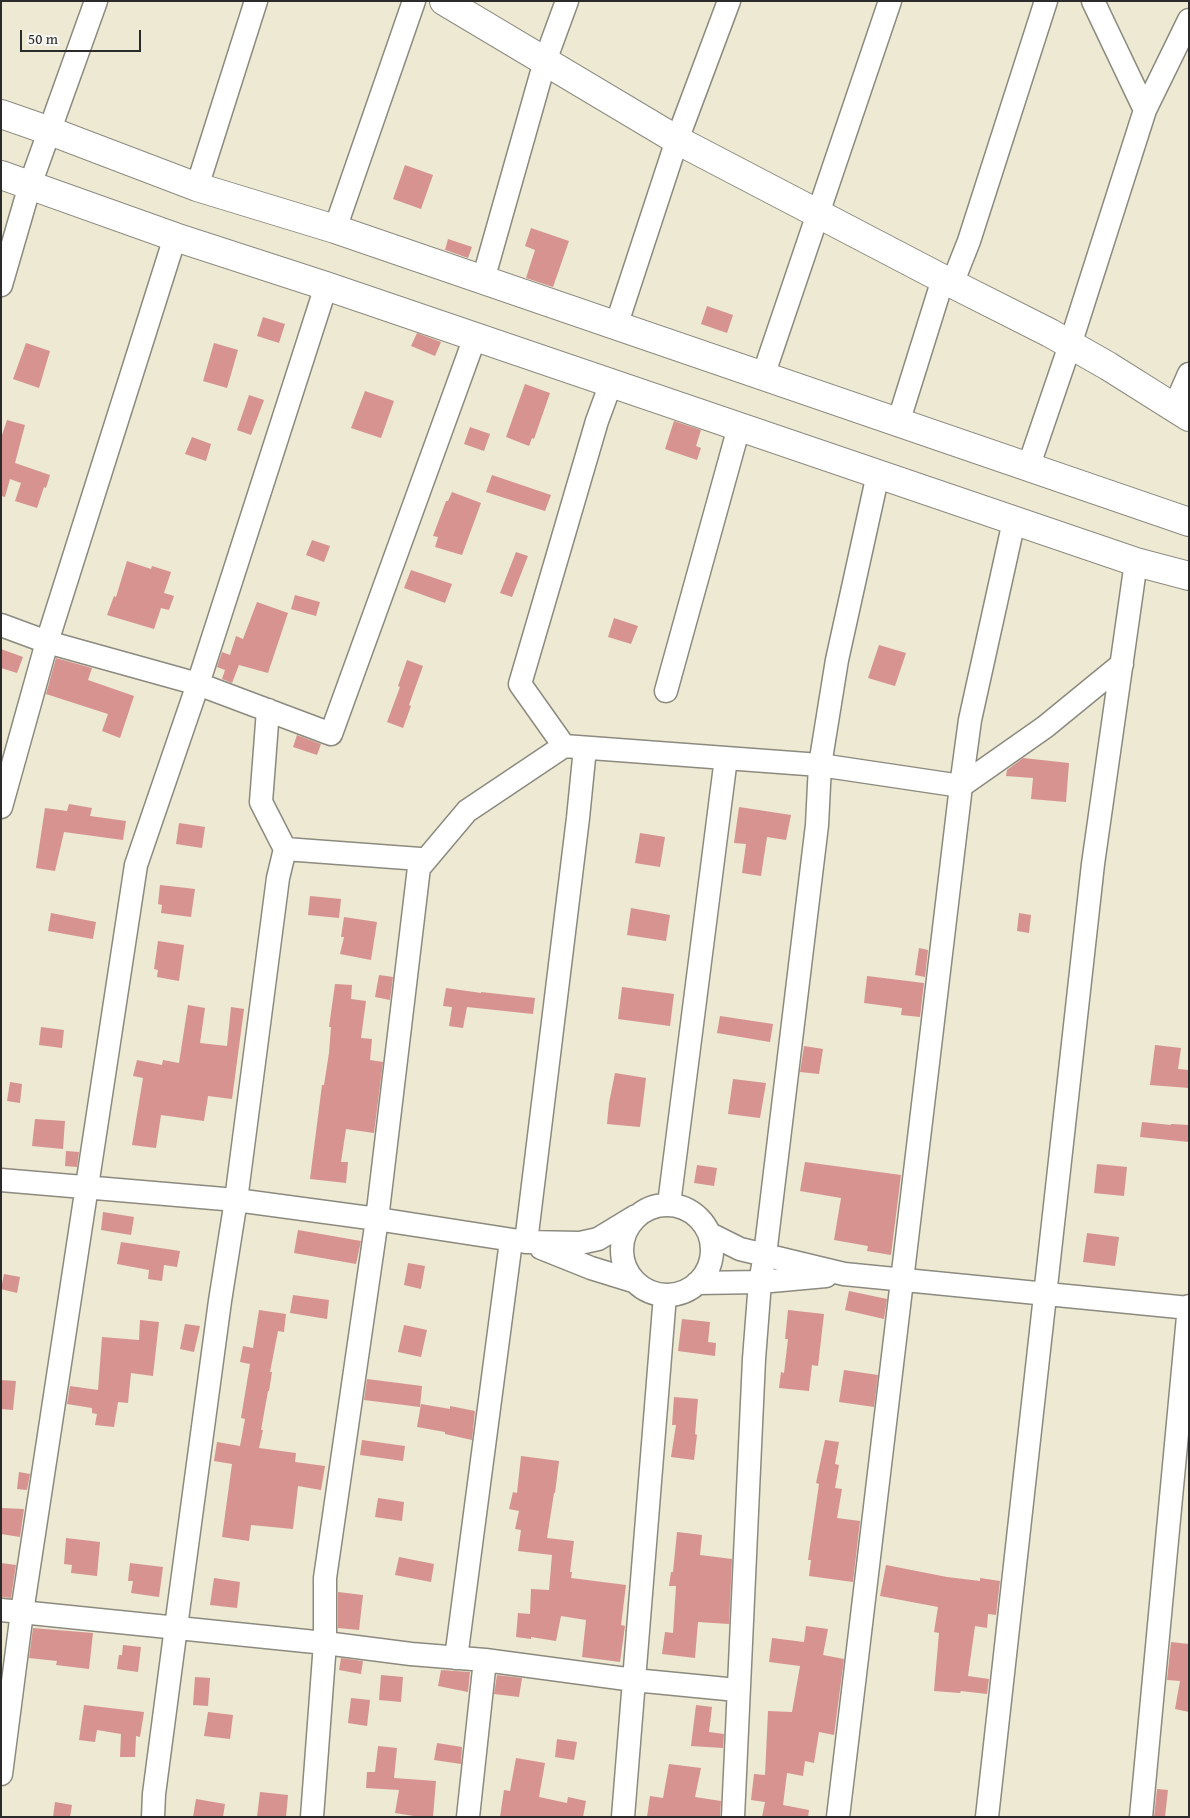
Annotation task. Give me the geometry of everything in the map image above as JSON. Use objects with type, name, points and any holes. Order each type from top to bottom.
[{"type":"main road","points":[[444,1],[677,140],[1070,345],[1108,366],[1181,412]]},
{"type":"main road","points":[[1,114],[198,187],[335,229],[1189,522]]},
{"type":"main road","points":[[1,175],[175,237],[326,286],[1014,521],[1136,562],[1189,576]]},
{"type":"street","points":[[1,285],[30,185],[96,1]]},
{"type":"street","points":[[198,187],[256,1]]},
{"type":"street","points":[[335,229],[414,1]]},
{"type":"street","points":[[483,280],[545,61],[567,1]]},
{"type":"street","points":[[616,326],[677,140],[729,1]]},
{"type":"street","points":[[763,376],[890,1]]},
{"type":"street","points":[[898,423],[947,282],[969,241],[1046,1]]},
{"type":"street","points":[[1093,1],[1145,110]]},
{"type":"street","points":[[1028,468],[1070,345],[1145,110],[1189,20]]},
{"type":"street","points":[[1,807],[47,642],[175,237]]},
{"type":"street","points":[[1,1774],[12,1611],[86,1188],[136,865],[198,684],[326,286]]},
{"type":"street","points":[[1,625],[47,642],[198,684],[331,734],[475,337]]},
{"type":"street","points":[[1181,412],[1189,374]]},
{"type":"street","points":[[456,1658],[577,828],[574,747],[520,684],[597,421],[611,383]]},
{"type":"street","points":[[666,691],[739,427]]},
{"type":"street","points":[[733,1817],[737,1690],[754,1359],[760,1282],[765,1255],[817,825],[820,765],[837,660],[878,474]]},
{"type":"street","points":[[838,1817],[961,786],[970,720],[1014,521]]},
{"type":"street","points":[[987,1817],[1094,864],[1136,562]]},
{"type":"street","points":[[419,868],[467,811],[574,747],[820,765],[961,786],[1045,727],[1122,664]]},
{"type":"street","points":[[153,1817],[154,1794],[220,1301],[236,1200],[278,878],[285,849],[261,802],[268,710]]},
{"type":"street","points":[[669,1204],[726,758]]},
{"type":"street","points":[[285,849],[420,860],[377,1219],[325,1578],[325,1643],[312,1817]]},
{"type":"street","points":[[1,1180],[236,1200],[518,1241],[580,1244],[598,1239],[651,1207],[669,1204],[686,1209],[700,1219],[710,1234],[712,1252],[708,1269],[697,1283],[682,1292],[665,1295],[647,1291],[633,1281],[591,1268],[518,1241]]},
{"type":"street","points":[[633,1281],[624,1265],[622,1248],[626,1231],[636,1216]]},
{"type":"street","points":[[710,1234],[740,1249],[844,1274],[1189,1308],[1141,1817]]},
{"type":"street","points":[[697,1283],[760,1282],[844,1274]]},
{"type":"street","points":[[623,1817],[665,1295]]},
{"type":"street","points":[[12,1611],[325,1643],[411,1654],[485,1660],[634,1680],[737,1690]]},
{"type":"street","points":[[468,1817],[485,1660]]},
{"type":"building","points":[[405,165],[433,175],[421,209],[393,199]]},
{"type":"building","points":[[531,228],[569,241],[553,287],[526,278],[535,250],[525,246]]},
{"type":"building","points":[[448,239],[472,247],[468,258],[445,250]]},
{"type":"building","points":[[707,306],[733,315],[727,333],[701,324]]},
{"type":"building","points":[[263,317],[285,324],[279,343],[257,336]]},
{"type":"building","points":[[417,333],[441,342],[435,356],[411,346]]},
{"type":"building","points":[[26,343],[50,351],[39,388],[13,379]]},
{"type":"building","points":[[214,343],[238,350],[227,388],[203,381]]},
{"type":"building","points":[[525,384],[550,393],[534,439],[532,438],[529,446],[506,437]]},
{"type":"building","points":[[365,391],[394,401],[381,438],[351,428]]},
{"type":"building","points":[[249,395],[264,400],[251,435],[237,430]]},
{"type":"building","points":[[7,420],[25,425],[15,463],[50,475],[37,508],[15,501],[21,483],[10,479],[5,497],[1,496],[1,438]]},
{"type":"building","points":[[674,421],[701,430],[696,446],[701,448],[697,460],[665,449]]},
{"type":"building","points":[[470,427],[490,434],[484,451],[464,444]]},
{"type":"building","points":[[192,437],[211,444],[206,461],[185,454]]},
{"type":"building","points":[[492,475],[551,495],[545,511],[486,492]]},
{"type":"building","points":[[452,492],[481,503],[462,555],[435,547],[438,537],[433,536],[446,501],[448,501]]},
{"type":"building","points":[[312,540],[330,546],[324,562],[306,555]]},
{"type":"building","points":[[516,552],[528,556],[512,597],[500,593]]},
{"type":"building","points":[[127,561],[151,569],[152,566],[171,572],[164,593],[174,596],[169,610],[161,608],[154,629],[107,615],[114,596],[116,597]]},
{"type":"building","points":[[411,570],[452,584],[445,603],[404,588]]},
{"type":"building","points":[[295,595],[320,602],[316,616],[291,609]]},
{"type":"building","points":[[257,602],[288,613],[268,673],[239,665],[232,683],[222,679],[225,670],[217,667],[222,652],[230,655],[236,636],[243,639]]},
{"type":"building","points":[[614,618],[638,626],[631,644],[608,637]]},
{"type":"building","points":[[879,645],[906,653],[895,686],[868,678]]},
{"type":"building","points":[[1,649],[23,657],[17,673],[1,668]]},
{"type":"building","points":[[56,658],[92,668],[88,680],[134,696],[120,738],[102,731],[108,714],[46,694]]},
{"type":"building","points":[[407,660],[423,666],[403,728],[387,722],[400,687],[398,686]]},
{"type":"building","points":[[297,735],[321,744],[317,755],[293,747]]},
{"type":"building","points":[[1023,758],[1069,763],[1066,802],[1031,799],[1033,778],[1006,776],[1007,770]]},
{"type":"building","points":[[69,804],[92,808],[90,816],[126,821],[123,840],[64,832],[55,871],[36,868],[45,808],[67,811]]},
{"type":"building","points":[[739,807],[791,815],[786,840],[767,837],[761,876],[742,873],[746,844],[734,843]]},
{"type":"building","points":[[179,823],[205,827],[202,848],[176,844]]},
{"type":"building","points":[[640,833],[665,837],[660,867],[635,863]]},
{"type":"building","points":[[160,885],[195,889],[191,917],[161,913],[162,905],[158,904]]},
{"type":"building","points":[[310,896],[341,899],[339,918],[308,915]]},
{"type":"building","points":[[631,908],[670,915],[666,941],[627,935]]},
{"type":"building","points":[[51,913],[96,922],[93,939],[48,931]]},
{"type":"building","points":[[1019,913],[1031,915],[1029,933],[1017,931]]},
{"type":"building","points":[[344,917],[377,922],[371,960],[340,954],[344,937],[341,937]]},
{"type":"building","points":[[158,941],[184,945],[179,981],[157,977],[158,970],[154,969]]},
{"type":"building","points":[[919,948],[928,950],[925,977],[915,975]]},
{"type":"building","points":[[379,975],[393,977],[390,1000],[375,997]]},
{"type":"building","points":[[867,976],[924,983],[920,1017],[901,1015],[902,1008],[864,1003]]},
{"type":"building","points":[[335,984],[352,985],[351,999],[366,1001],[361,1038],[372,1039],[370,1060],[383,1062],[374,1133],[346,1129],[341,1162],[348,1162],[346,1183],[310,1179],[322,1085],[324,1085],[329,1053],[331,1027],[329,1027]]},
{"type":"building","points":[[622,987],[674,994],[670,1026],[618,1019]]},
{"type":"building","points":[[446,988],[535,998],[533,1014],[467,1007],[463,1028],[449,1026],[452,1007],[443,1006]]},
{"type":"building","points":[[188,1005],[205,1008],[200,1043],[227,1046],[231,1007],[244,1009],[232,1099],[208,1096],[204,1121],[161,1115],[156,1148],[132,1145],[143,1078],[133,1076],[137,1060],[162,1065],[163,1060],[179,1063]]},
{"type":"building","points":[[720,1016],[773,1024],[770,1042],[717,1033]]},
{"type":"building","points":[[41,1027],[64,1030],[62,1048],[39,1045]]},
{"type":"building","points":[[1155,1045],[1181,1048],[1178,1069],[1189,1070],[1189,1088],[1150,1085]]},
{"type":"building","points":[[804,1046],[823,1049],[819,1074],[800,1072]]},
{"type":"building","points":[[615,1073],[646,1078],[640,1127],[607,1124]]},
{"type":"building","points":[[733,1079],[766,1083],[760,1118],[728,1114]]},
{"type":"building","points":[[10,1082],[22,1084],[20,1103],[7,1101]]},
{"type":"building","points":[[35,1119],[65,1121],[63,1149],[32,1146]]},
{"type":"building","points":[[1142,1122],[1189,1125],[1189,1142],[1140,1137]]},
{"type":"building","points":[[66,1151],[79,1152],[77,1167],[65,1166]]},
{"type":"building","points":[[805,1162],[901,1175],[891,1255],[867,1251],[868,1246],[834,1240],[841,1198],[800,1191]]},
{"type":"building","points":[[1097,1164],[1127,1167],[1124,1196],[1094,1193]]},
{"type":"building","points":[[697,1165],[717,1168],[714,1186],[694,1183]]},
{"type":"building","points":[[103,1212],[134,1217],[131,1235],[101,1230]]},
{"type":"building","points":[[298,1230],[361,1241],[356,1264],[294,1253]]},
{"type":"building","points":[[1087,1233],[1119,1237],[1115,1266],[1083,1262]]},
{"type":"building","points":[[121,1242],[180,1251],[177,1267],[164,1265],[162,1281],[148,1279],[149,1270],[117,1264]]},
{"type":"building","points":[[408,1263],[425,1266],[421,1289],[404,1285]]},
{"type":"building","points":[[4,1274],[20,1277],[17,1293],[1,1289]]},
{"type":"building","points":[[849,1291],[887,1299],[884,1319],[845,1310]]},
{"type":"building","points":[[293,1295],[329,1300],[327,1319],[290,1313]]},
{"type":"building","points":[[259,1310],[286,1314],[284,1332],[278,1331],[259,1448],[296,1453],[295,1462],[325,1466],[321,1490],[298,1486],[293,1529],[251,1525],[249,1541],[222,1537],[232,1464],[214,1461],[217,1442],[240,1446],[245,1419],[241,1418],[250,1364],[240,1362],[243,1346],[253,1348]]},
{"type":"building","points":[[788,1310],[824,1314],[818,1366],[812,1365],[809,1391],[779,1388],[781,1372],[784,1373],[788,1339],[785,1339]]},
{"type":"building","points":[[682,1319],[710,1322],[708,1342],[716,1343],[715,1356],[678,1351]]},
{"type":"building","points":[[140,1320],[159,1322],[153,1376],[131,1373],[128,1403],[118,1402],[114,1427],[95,1425],[97,1414],[92,1413],[92,1408],[67,1404],[70,1386],[98,1390],[102,1337],[139,1340]]},
{"type":"building","points":[[185,1324],[200,1326],[194,1352],[180,1349]]},
{"type":"building","points":[[404,1325],[427,1330],[421,1357],[398,1352]]},
{"type":"building","points":[[844,1370],[878,1375],[874,1407],[839,1402]]},
{"type":"building","points":[[367,1379],[422,1386],[420,1407],[364,1400]]},
{"type":"building","points":[[1,1380],[16,1381],[13,1410],[1,1409]]},
{"type":"building","points":[[674,1397],[698,1399],[694,1460],[671,1457],[676,1425],[672,1425]]},
{"type":"building","points":[[421,1404],[450,1409],[450,1406],[475,1411],[472,1440],[445,1434],[445,1432],[417,1427]]},
{"type":"building","points":[[362,1440],[405,1446],[403,1461],[360,1455]]},
{"type":"building","points":[[825,1440],[839,1442],[835,1464],[839,1465],[835,1488],[842,1489],[837,1518],[860,1521],[853,1582],[809,1576],[811,1560],[808,1560],[819,1484],[816,1483]]},
{"type":"building","points":[[521,1456],[559,1461],[547,1538],[574,1541],[571,1578],[626,1585],[621,1625],[625,1626],[620,1662],[582,1657],[586,1620],[561,1616],[556,1641],[516,1637],[518,1613],[530,1614],[531,1589],[549,1590],[552,1555],[518,1551],[521,1530],[515,1529],[519,1511],[509,1509],[513,1492],[517,1493]]},
{"type":"building","points":[[19,1472],[30,1474],[27,1490],[17,1489]]},
{"type":"building","points":[[378,1498],[404,1502],[402,1521],[375,1517]]},
{"type":"building","points":[[2,1508],[24,1509],[20,1537],[1,1534]]},
{"type":"building","points":[[677,1532],[702,1535],[700,1555],[732,1559],[729,1624],[698,1622],[695,1658],[662,1654],[665,1632],[673,1633],[676,1586],[669,1586],[671,1572],[673,1572]]},
{"type":"building","points":[[66,1538],[100,1542],[97,1576],[71,1573],[72,1565],[64,1564]]},
{"type":"building","points":[[399,1557],[434,1564],[431,1582],[395,1575]]},
{"type":"building","points":[[1,1563],[16,1565],[11,1598],[1,1597]]},
{"type":"building","points":[[130,1563],[163,1567],[159,1597],[131,1593],[133,1581],[128,1581]]},
{"type":"building","points":[[886,1565],[947,1577],[980,1581],[980,1578],[1000,1581],[996,1615],[988,1614],[987,1628],[975,1626],[968,1676],[989,1679],[987,1694],[961,1691],[960,1693],[934,1691],[939,1633],[934,1632],[938,1607],[880,1596]]},
{"type":"building","points":[[214,1578],[240,1582],[237,1608],[210,1605]]},
{"type":"building","points":[[338,1592],[363,1595],[359,1630],[338,1628]]},
{"type":"building","points":[[806,1626],[828,1629],[823,1655],[844,1659],[834,1735],[819,1732],[814,1763],[805,1761],[803,1776],[787,1773],[783,1805],[809,1810],[808,1817],[762,1817],[765,1802],[751,1800],[754,1774],[765,1775],[768,1711],[792,1712],[800,1666],[769,1662],[772,1638],[804,1642]]},
{"type":"building","points":[[33,1628],[93,1633],[89,1669],[56,1665],[57,1661],[29,1658]]},
{"type":"building","points":[[1171,1642],[1189,1644],[1189,1712],[1175,1709],[1180,1681],[1167,1680]]},
{"type":"building","points":[[123,1645],[141,1647],[138,1672],[117,1669]]},
{"type":"building","points":[[341,1658],[363,1661],[361,1674],[339,1670]]},
{"type":"building","points":[[441,1670],[470,1672],[468,1692],[438,1686]]},
{"type":"building","points":[[381,1675],[403,1677],[401,1702],[379,1700]]},
{"type":"building","points":[[497,1675],[522,1678],[519,1697],[494,1694]]},
{"type":"building","points":[[195,1677],[210,1678],[208,1706],[193,1705]]},
{"type":"building","points":[[351,1698],[370,1700],[367,1726],[348,1723]]},
{"type":"building","points":[[84,1705],[144,1712],[140,1737],[136,1736],[135,1757],[120,1757],[121,1734],[97,1730],[95,1742],[79,1740]]},
{"type":"building","points":[[696,1705],[712,1707],[709,1732],[724,1734],[723,1748],[691,1746]]},
{"type":"building","points":[[208,1712],[233,1715],[230,1739],[204,1736]]},
{"type":"building","points":[[557,1739],[577,1742],[574,1760],[555,1757]]},
{"type":"building","points":[[437,1743],[462,1747],[461,1764],[434,1760]]},
{"type":"building","points":[[378,1746],[397,1748],[394,1778],[436,1781],[433,1817],[395,1813],[399,1790],[366,1788],[367,1772],[375,1772]]},
{"type":"building","points":[[516,1758],[545,1763],[539,1797],[567,1803],[568,1797],[586,1801],[583,1817],[500,1817],[504,1790],[510,1791]]},
{"type":"building","points":[[669,1764],[701,1768],[695,1797],[721,1801],[720,1817],[647,1817],[650,1796],[663,1798]]},
{"type":"building","points":[[1157,1789],[1168,1790],[1165,1817],[1154,1817]]},
{"type":"building","points":[[260,1792],[288,1795],[286,1817],[257,1817]]},
{"type":"building","points":[[196,1799],[225,1804],[223,1817],[193,1817]]},
{"type":"building","points":[[55,1802],[72,1805],[70,1817],[53,1817]]}]
